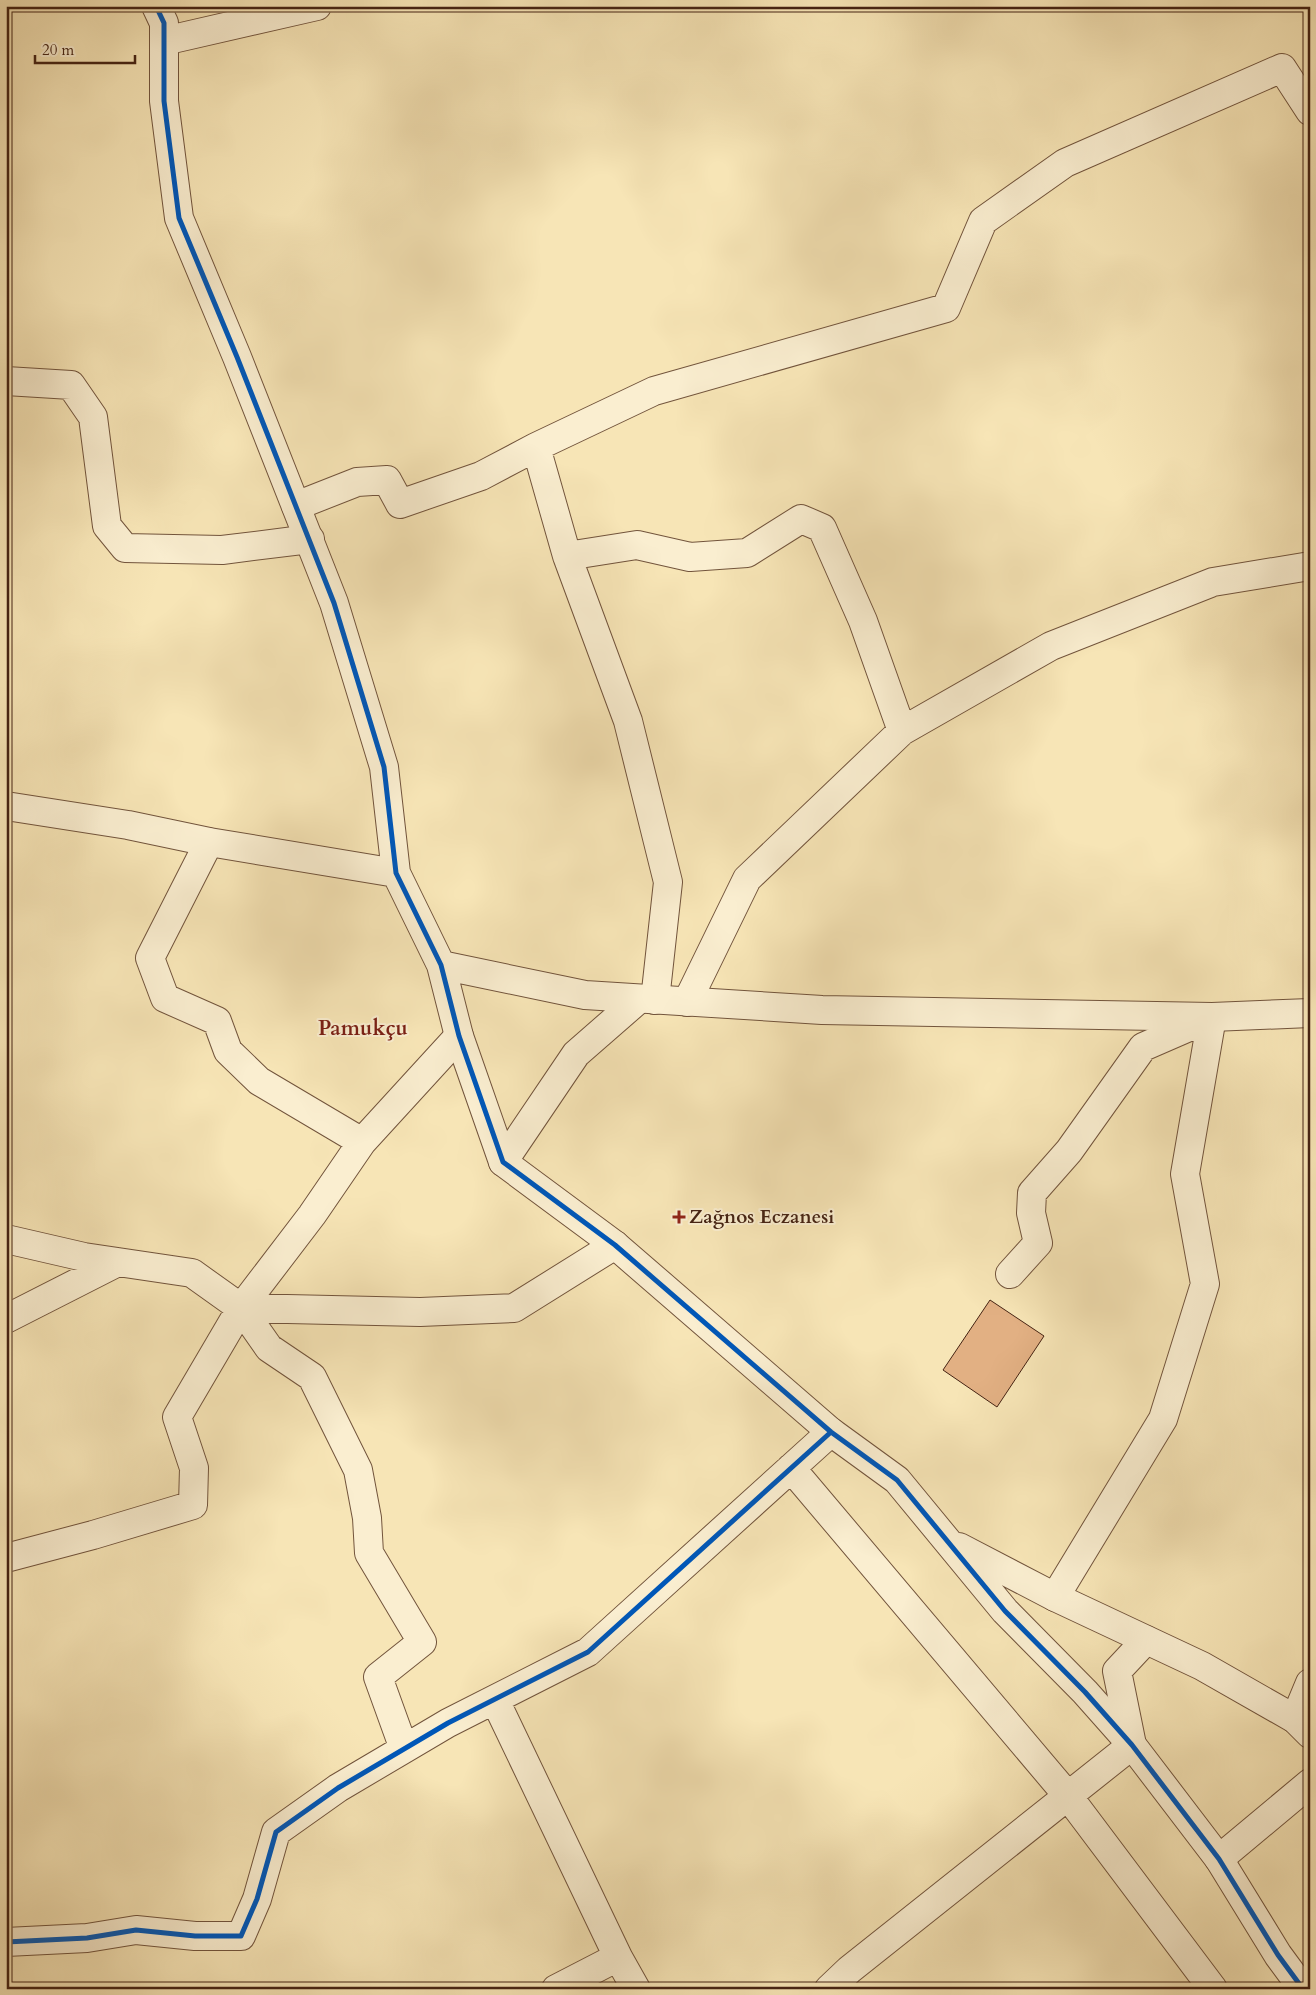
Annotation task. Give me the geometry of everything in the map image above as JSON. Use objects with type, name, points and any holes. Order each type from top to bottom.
[{"type":"street","points":[[156,6],[164,23],[164,101],[179,218],[238,357],[334,603],[384,767],[396,873],[441,965],[459,1036],[503,1162],[615,1245],[832,1432],[897,1480],[1005,1611],[1085,1692],[1132,1745],[1219,1859],[1299,1988]]},
{"type":"street","points":[[164,41],[317,6]]},
{"type":"street","points":[[296,506],[357,482],[387,480],[400,504],[481,476],[536,447],[654,391],[946,308],[983,221],[1066,163],[1282,68],[1310,111]]},
{"type":"street","points":[[6,381],[71,385],[93,417],[107,526],[125,548],[222,550],[310,539]]},
{"type":"street","points":[[503,1162],[576,1054],[647,999],[668,882],[628,721],[567,556],[536,447]]},
{"type":"street","points":[[567,556],[637,545],[690,557],[747,553],[801,519],[822,528],[863,621],[902,731]]},
{"type":"street","points":[[687,1002],[747,879],[902,731],[1051,646],[1213,582],[1310,566]]},
{"type":"street","points":[[6,806],[128,825],[209,842],[396,873]]},
{"type":"street","points":[[209,842],[150,958],[165,998],[217,1021],[228,1051],[259,1080],[362,1142]]},
{"type":"street","points":[[441,965],[585,996],[822,1010],[1212,1017],[1310,1012]]},
{"type":"street","points":[[1010,1274],[1038,1243],[1031,1213],[1032,1193],[1069,1151],[1143,1047],[1212,1017]]},
{"type":"street","points":[[1055,1598],[1163,1420],[1205,1284],[1185,1174],[1212,1017]]},
{"type":"street","points":[[11,1553],[192,1505],[194,1468],[177,1417],[241,1308],[312,1215],[362,1142],[459,1036]]},
{"type":"street","points":[[6,1239],[84,1257],[192,1273],[241,1308],[269,1348],[312,1377],[358,1470],[367,1518],[369,1553],[422,1642],[378,1677],[404,1749]]},
{"type":"street","points":[[241,1308],[420,1312],[514,1308],[615,1245]]},
{"type":"street","points":[[6,1319],[118,1262]]},
{"type":"street","points":[[6,1942],[87,1938],[136,1930],[195,1936],[241,1936],[257,1899],[276,1832],[338,1788],[448,1723],[588,1652],[832,1432]]},
{"type":"street","points":[[791,1468],[1068,1796],[1213,1989]]},
{"type":"street","points":[[949,1542],[1055,1598],[1202,1666],[1302,1727],[1310,1683]]},
{"type":"street","points":[[1132,1745],[1117,1671],[1146,1640]]},
{"type":"street","points":[[495,1700],[618,1957],[636,1989]]},
{"type":"street","points":[[829,1989],[848,1970],[1132,1745]]},
{"type":"street","points":[[1219,1859],[1310,1783]]},
{"type":"street","points":[[556,1989],[618,1957]]},
{"type":"building","points":[[990,1300],[1044,1336],[997,1407],[943,1370]]},
{"type":"cycle path","points":[[156,6],[164,23],[164,101],[179,218],[237,357],[334,603],[384,767],[396,873],[441,965],[459,1036],[503,1162],[615,1245],[831,1432],[897,1480],[1005,1611],[1085,1692],[1132,1745],[1219,1859],[1278,1955],[1303,1989]]},
{"type":"cycle path","points":[[6,1942],[87,1938],[136,1930],[195,1936],[241,1936],[257,1899],[276,1832],[338,1788],[448,1723],[588,1652],[831,1432]]},
{"type":"place","name":"Zağnos Eczanesi","points":[[679,1217]]},
{"type":"district","name":"Pamukçu","points":[[363,1028]]}]
